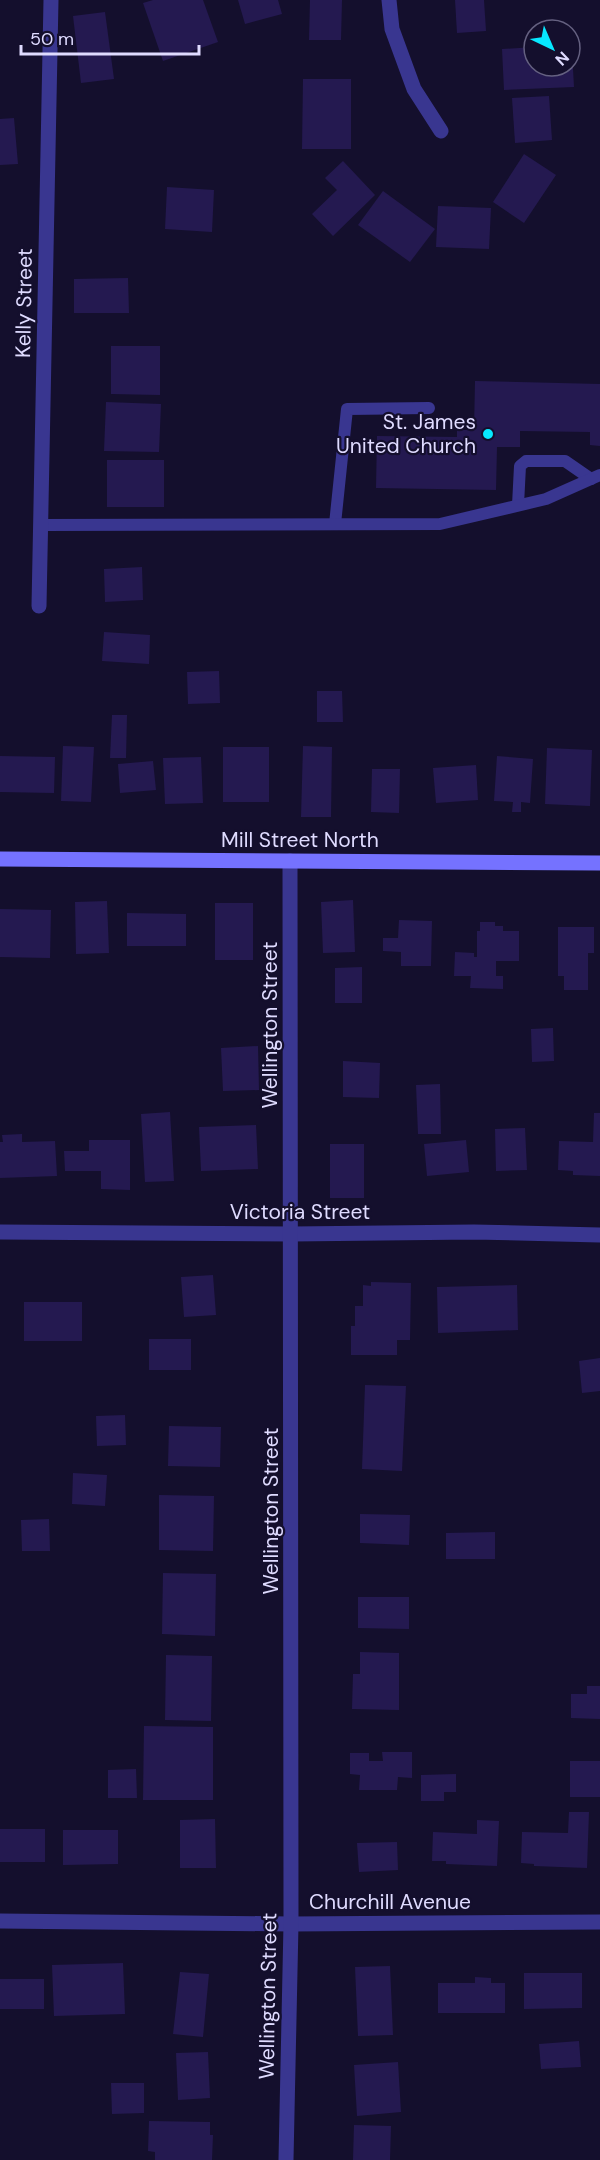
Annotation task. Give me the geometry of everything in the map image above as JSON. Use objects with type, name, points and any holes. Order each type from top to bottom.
[{"type":"main road","name":"Mill Street North","points":[[0,859],[600,863]]},
{"type":"street","name":"Kelly Street","points":[[39,606],[51,0]]},
{"type":"street","points":[[389,0],[392,28],[414,89],[441,131]]},
{"type":"street","name":"Wellington Street","points":[[285,2160],[291,1923],[290,861]]},
{"type":"street","name":"Victoria Street","points":[[0,1232],[292,1234],[474,1232],[600,1235]]},
{"type":"street","name":"Churchill Avenue","points":[[0,1921],[600,1922]]},
{"type":"lane","points":[[335,524],[347,409],[429,408]]},
{"type":"lane","points":[[518,505],[520,466],[526,460],[566,461],[596,477]]},
{"type":"lane","points":[[41,525],[440,524],[546,499],[596,477]]},
{"type":"building","points":[[153,0],[203,0],[218,42],[163,61],[143,3]]},
{"type":"building","points":[[238,0],[278,0],[282,14],[245,24]]},
{"type":"building","points":[[310,0],[342,0],[341,40],[309,40]]},
{"type":"building","points":[[455,0],[484,0],[486,31],[457,33]]},
{"type":"building","points":[[105,12],[114,79],[81,83],[73,16]]},
{"type":"building","points":[[522,48],[522,78],[574,78],[574,87],[504,90],[502,49]]},
{"type":"building","points":[[303,79],[351,79],[351,149],[302,149]]},
{"type":"building","points":[[549,96],[552,140],[515,143],[512,98]]},
{"type":"building","points":[[14,118],[18,164],[0,165],[0,119]]},
{"type":"building","points":[[524,154],[556,175],[524,223],[493,202]]},
{"type":"building","points":[[343,161],[375,195],[333,236],[312,214],[337,190],[325,178]]},
{"type":"building","points":[[167,187],[214,190],[212,232],[165,229]]},
{"type":"building","points":[[383,191],[435,229],[410,262],[358,225]]},
{"type":"building","points":[[438,206],[491,208],[489,249],[436,247]]},
{"type":"building","points":[[128,278],[129,313],[74,313],[74,279]]},
{"type":"building","points":[[111,346],[160,346],[160,395],[111,394]]},
{"type":"building","name":"St. James United Church","points":[[475,381],[600,384],[600,446],[590,445],[590,432],[520,431],[520,447],[497,447],[496,490],[376,488],[377,436],[457,437],[457,430],[474,430]]},
{"type":"building","points":[[106,402],[161,404],[159,452],[104,451]]},
{"type":"building","points":[[107,460],[164,460],[164,507],[107,507]]},
{"type":"building","points":[[142,567],[143,600],[105,602],[104,569]]},
{"type":"building","points":[[104,632],[150,635],[149,664],[102,661]]},
{"type":"building","points":[[219,671],[220,703],[188,704],[187,672]]},
{"type":"building","points":[[317,691],[342,691],[343,722],[317,722]]},
{"type":"building","points":[[112,715],[127,715],[126,758],[110,758]]},
{"type":"building","points":[[63,746],[94,747],[91,802],[61,801]]},
{"type":"building","points":[[303,746],[332,747],[331,817],[301,817]]},
{"type":"building","points":[[223,747],[269,747],[269,802],[223,802]]},
{"type":"building","points":[[547,748],[592,750],[590,806],[545,804]]},
{"type":"building","points":[[0,756],[55,757],[54,793],[0,792]]},
{"type":"building","points":[[497,756],[533,759],[530,803],[521,802],[521,812],[512,812],[513,802],[494,801]]},
{"type":"building","points":[[201,757],[203,803],[165,804],[163,758]]},
{"type":"building","points":[[153,761],[156,790],[120,793],[118,764]]},
{"type":"building","points":[[476,765],[478,800],[436,803],[433,768]]},
{"type":"building","points":[[372,769],[400,769],[399,813],[371,812]]},
{"type":"building","points":[[353,900],[355,952],[323,953],[321,902]]},
{"type":"building","points":[[107,901],[109,953],[76,954],[75,902]]},
{"type":"building","points":[[215,903],[253,903],[253,960],[215,960]]},
{"type":"building","points":[[0,909],[51,910],[50,958],[0,957]]},
{"type":"building","points":[[127,913],[186,914],[186,946],[127,946]]},
{"type":"building","points":[[399,920],[432,921],[431,966],[401,966],[401,952],[383,951],[383,938],[398,938]]},
{"type":"building","points":[[480,922],[495,922],[495,926],[503,926],[503,931],[519,931],[519,961],[496,961],[496,976],[503,976],[503,989],[470,988],[471,976],[454,976],[455,952],[474,953],[474,957],[477,957],[477,931],[480,931]]},
{"type":"building","points":[[558,927],[594,927],[594,953],[588,953],[588,990],[564,990],[564,976],[558,976]]},
{"type":"building","points":[[362,967],[362,1003],[335,1003],[335,968]]},
{"type":"building","points":[[553,1028],[554,1061],[532,1062],[531,1029]]},
{"type":"building","points":[[258,1046],[259,1090],[223,1091],[221,1048]]},
{"type":"building","points":[[343,1061],[380,1063],[379,1098],[343,1097]]},
{"type":"building","points":[[440,1084],[441,1134],[418,1134],[416,1085]]},
{"type":"building","points":[[170,1112],[174,1181],[145,1182],[141,1114]]},
{"type":"building","points":[[594,1113],[600,1113],[600,1176],[573,1175],[573,1171],[558,1170],[559,1141],[593,1142]]},
{"type":"building","points":[[256,1125],[258,1169],[201,1171],[199,1127]]},
{"type":"building","points":[[525,1128],[527,1170],[496,1171],[495,1129]]},
{"type":"building","points":[[22,1134],[22,1142],[55,1141],[57,1176],[0,1178],[2,1135]]},
{"type":"building","points":[[89,1140],[130,1140],[130,1190],[101,1189],[101,1171],[65,1171],[64,1151],[89,1151]]},
{"type":"building","points":[[466,1140],[469,1172],[427,1176],[424,1144]]},
{"type":"building","points":[[330,1144],[364,1144],[364,1198],[330,1198]]},
{"type":"building","points":[[213,1275],[216,1315],[184,1317],[181,1277]]},
{"type":"building","points":[[371,1282],[411,1283],[410,1340],[397,1340],[397,1355],[351,1355],[351,1326],[355,1326],[355,1306],[363,1306],[363,1285],[371,1286]]},
{"type":"building","points":[[517,1285],[518,1330],[438,1333],[437,1287]]},
{"type":"building","points":[[24,1302],[82,1302],[82,1341],[24,1341]]},
{"type":"building","points":[[149,1339],[191,1339],[191,1370],[149,1370]]},
{"type":"building","points":[[600,1358],[600,1391],[582,1393],[579,1361]]},
{"type":"building","points":[[365,1385],[406,1386],[402,1471],[362,1469]]},
{"type":"building","points":[[125,1415],[126,1445],[97,1446],[96,1416]]},
{"type":"building","points":[[169,1426],[221,1427],[220,1467],[168,1466]]},
{"type":"building","points":[[73,1473],[107,1475],[105,1506],[72,1504]]},
{"type":"building","points":[[159,1495],[214,1496],[213,1551],[159,1550]]},
{"type":"building","points":[[360,1514],[410,1515],[409,1545],[360,1543]]},
{"type":"building","points":[[49,1519],[50,1551],[22,1551],[21,1520]]},
{"type":"building","points":[[495,1532],[495,1559],[446,1559],[446,1533]]},
{"type":"building","points":[[163,1573],[216,1574],[215,1636],[162,1634]]},
{"type":"building","points":[[358,1597],[409,1597],[409,1629],[358,1628]]},
{"type":"building","points":[[360,1652],[399,1653],[399,1710],[352,1709],[353,1674],[360,1674]]},
{"type":"building","points":[[166,1655],[212,1656],[211,1721],[165,1720]]},
{"type":"building","points":[[587,1686],[600,1686],[600,1719],[571,1718],[571,1694],[587,1694]]},
{"type":"building","points":[[144,1726],[213,1727],[213,1800],[143,1800]]},
{"type":"building","points":[[382,1752],[412,1752],[412,1778],[398,1777],[397,1790],[359,1790],[360,1775],[350,1774],[350,1753],[369,1753],[369,1761],[383,1761]]},
{"type":"building","points":[[570,1761],[600,1761],[600,1797],[570,1797]]},
{"type":"building","points":[[136,1769],[137,1798],[108,1798],[108,1770]]},
{"type":"building","points":[[456,1774],[456,1792],[444,1792],[444,1801],[421,1801],[421,1775]]},
{"type":"building","points":[[569,1812],[589,1812],[587,1868],[534,1866],[534,1864],[521,1863],[522,1832],[568,1833]]},
{"type":"building","points":[[215,1819],[216,1868],[180,1868],[180,1820]]},
{"type":"building","points":[[477,1820],[499,1821],[497,1866],[446,1864],[446,1861],[432,1861],[433,1832],[477,1834]]},
{"type":"building","points":[[0,1829],[45,1829],[45,1862],[0,1862]]},
{"type":"building","points":[[63,1830],[118,1830],[118,1864],[63,1865]]},
{"type":"building","points":[[397,1842],[398,1870],[359,1872],[357,1843]]},
{"type":"building","points":[[123,1963],[125,2014],[54,2016],[52,1965]]},
{"type":"building","points":[[390,1966],[393,2035],[358,2036],[355,1967]]},
{"type":"building","points":[[180,1972],[209,1974],[203,2037],[173,2034]]},
{"type":"building","points":[[524,1973],[582,1973],[582,2008],[524,2009]]},
{"type":"building","points":[[475,1977],[491,1978],[491,1983],[505,1983],[505,2013],[438,2013],[438,1983],[475,1983]]},
{"type":"building","points":[[0,1979],[44,1979],[44,2009],[0,2009]]},
{"type":"building","points":[[579,2041],[581,2067],[541,2069],[539,2044]]},
{"type":"building","points":[[208,2052],[210,2098],[178,2100],[176,2053]]},
{"type":"building","points":[[398,2062],[401,2112],[357,2116],[354,2065]]},
{"type":"building","points":[[111,2083],[144,2083],[144,2113],[112,2114]]},
{"type":"building","points":[[149,2121],[210,2122],[210,2135],[213,2135],[212,2160],[155,2160],[155,2152],[148,2151]]},
{"type":"building","points":[[354,2125],[391,2126],[390,2160],[353,2160]]},
{"type":"place","name":"St. James United Church","points":[[488,434]]}]
